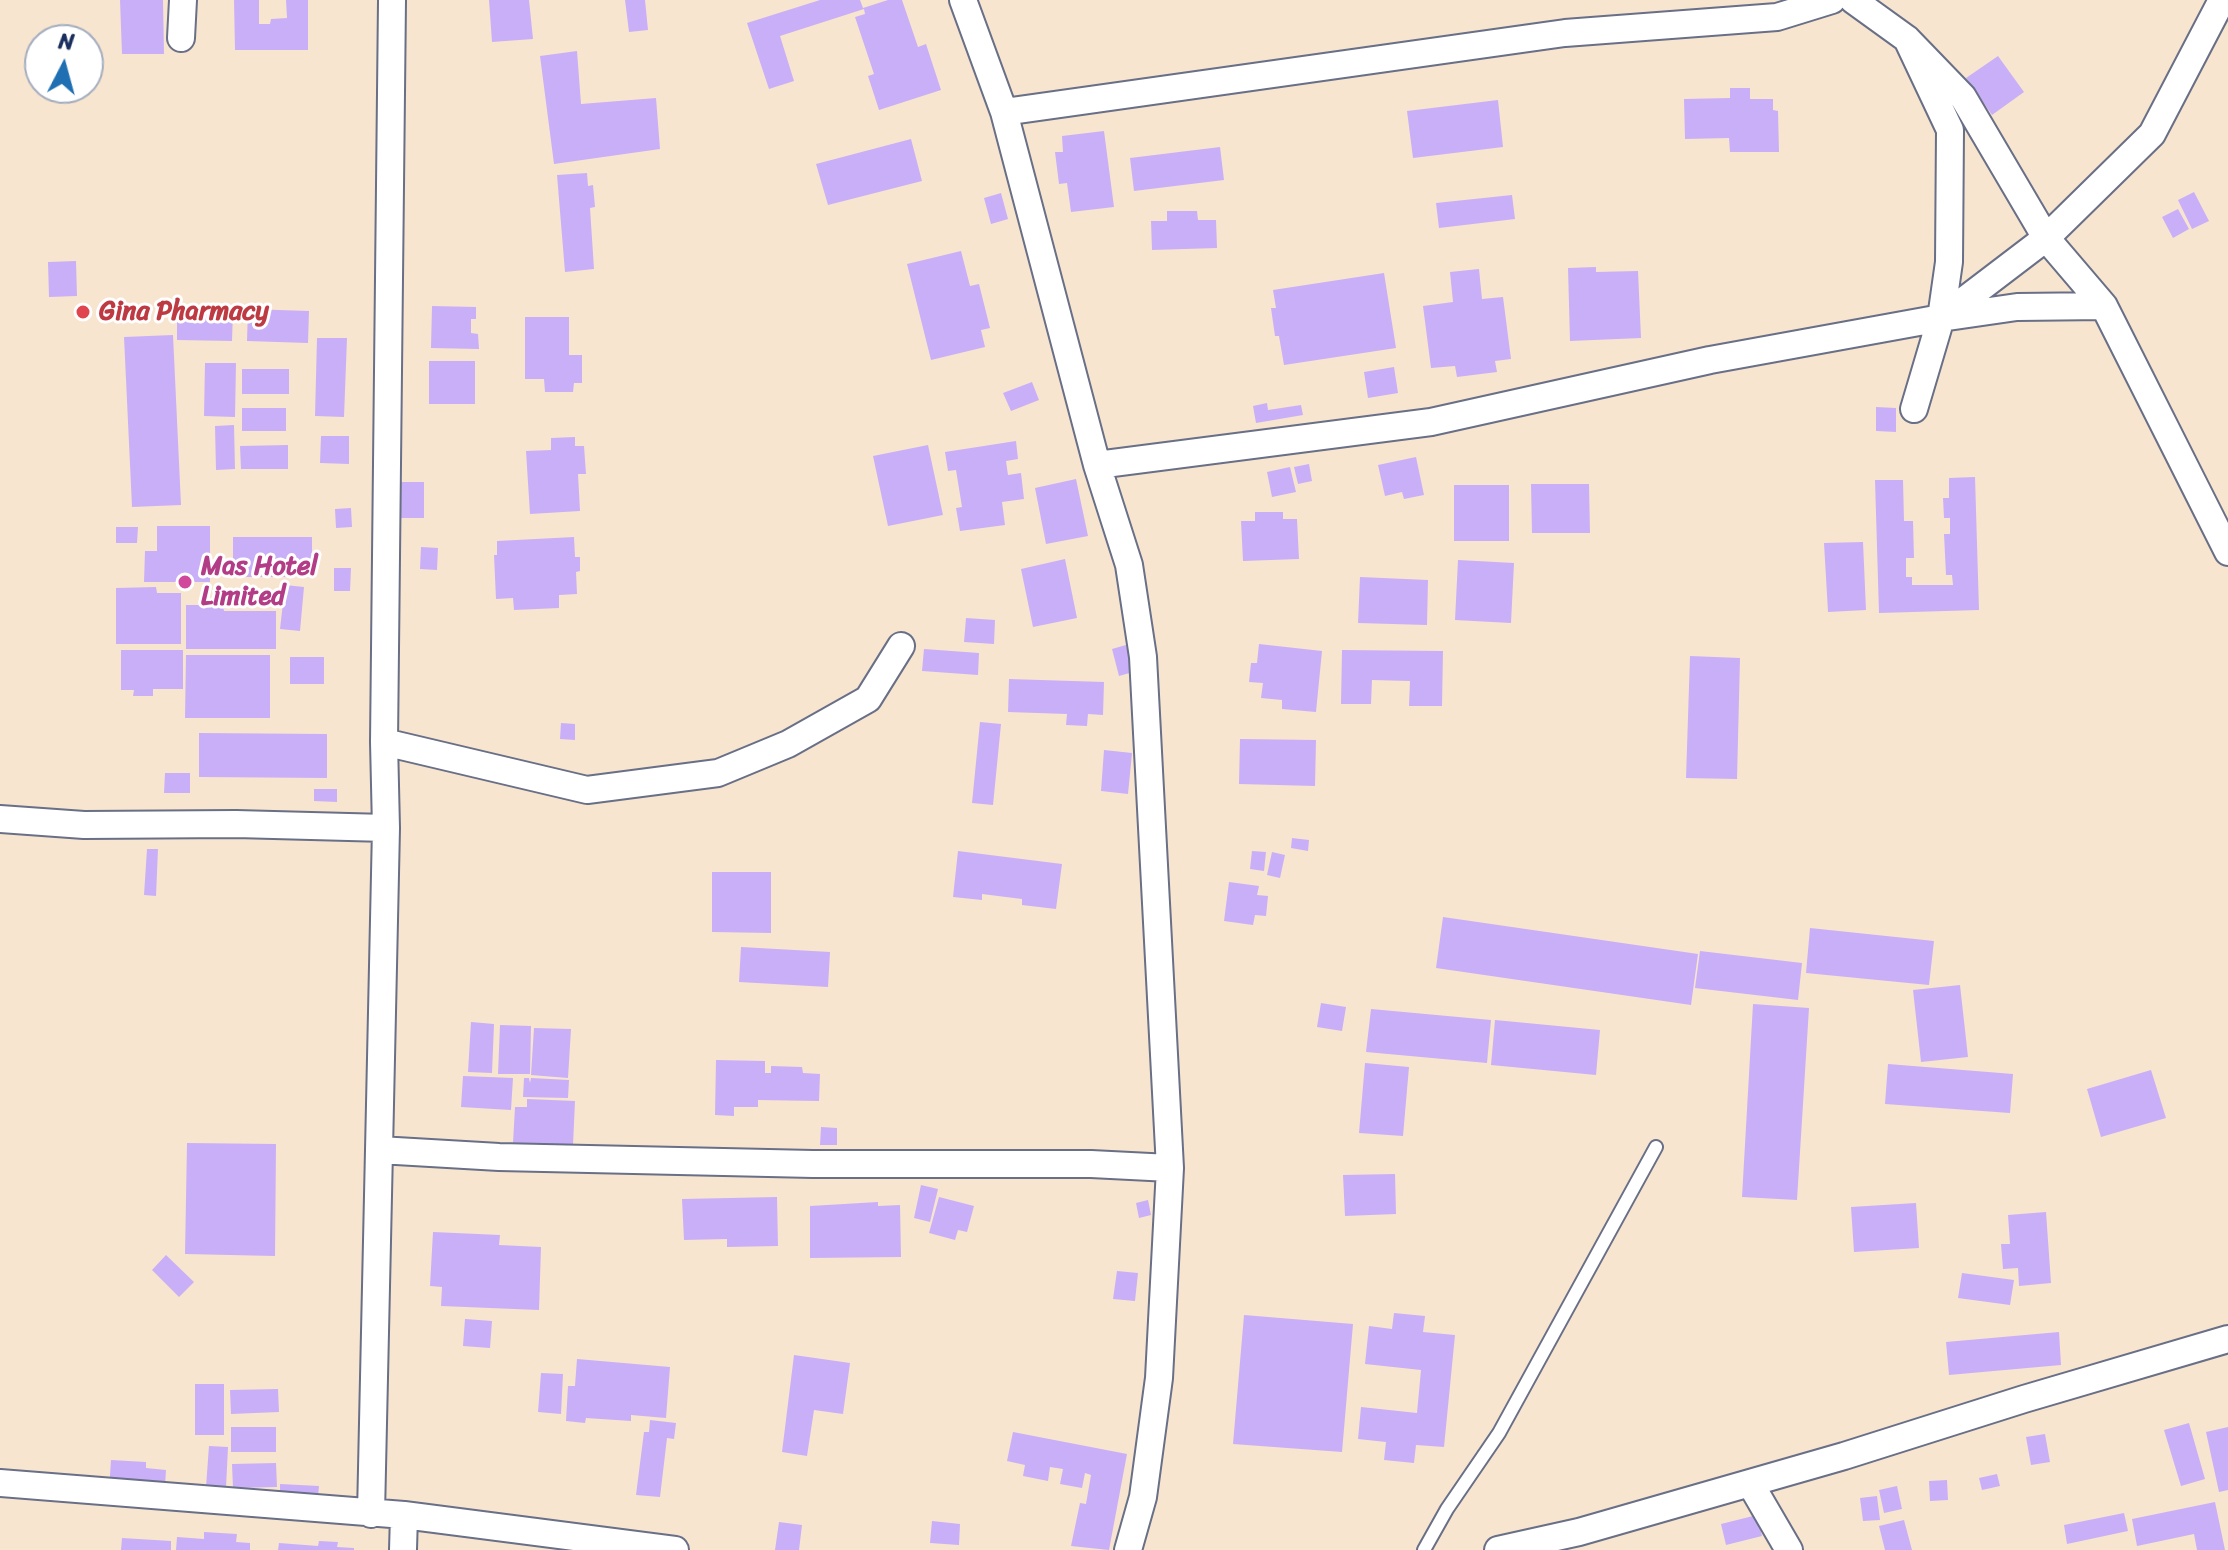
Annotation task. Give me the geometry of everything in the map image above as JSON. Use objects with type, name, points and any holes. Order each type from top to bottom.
[{"type":"street","points":[[181,38],[183,0]]},
{"type":"street","points":[[371,1514],[386,828],[384,742],[392,0]]},
{"type":"street","points":[[963,0],[1004,112],[1097,465],[1129,565],[1143,657],[1170,1168],[1159,1378],[1143,1497],[1128,1550]]},
{"type":"street","points":[[1004,112],[1565,33],[1777,17],[1832,0]]},
{"type":"street","points":[[1853,0],[1907,39],[1963,97],[2046,238],[2104,306],[2228,552]]},
{"type":"street","points":[[1941,318],[2046,238],[2152,134],[2222,0]]},
{"type":"street","points":[[1907,39],[1950,130],[1949,262],[1941,318],[1914,409]]},
{"type":"street","points":[[1097,465],[1431,422],[1710,360],[1941,318],[2017,307],[2104,306]]},
{"type":"street","points":[[384,742],[587,790],[718,773],[788,744],[868,699],[901,646]]},
{"type":"street","points":[[0,819],[84,825],[236,824],[386,828]]},
{"type":"street","points":[[379,1150],[499,1157],[813,1164],[1091,1164],[1170,1168]]},
{"type":"street","points":[[1498,1550],[1579,1532],[1750,1483],[2228,1339]]},
{"type":"street","points":[[0,1483],[404,1515],[675,1550]]},
{"type":"street","points":[[1750,1483],[1789,1550]]},
{"type":"street","points":[[403,1550],[404,1515]]},
{"type":"lane","points":[[1424,1550],[1447,1509],[1499,1433],[1656,1147]]},
{"type":"building","points":[[120,0],[163,0],[164,54],[122,54]]},
{"type":"building","points":[[234,0],[259,0],[259,24],[270,24],[271,19],[287,18],[286,0],[308,0],[308,50],[235,50]]},
{"type":"building","points":[[489,0],[529,0],[533,39],[492,42]]},
{"type":"building","points":[[625,0],[645,0],[648,30],[629,32]]},
{"type":"building","points":[[820,0],[860,0],[863,8],[888,0],[902,0],[918,47],[926,44],[941,90],[879,110],[868,76],[874,74],[855,17],[865,14],[864,9],[780,36],[794,81],[769,89],[747,23]]},
{"type":"building","points":[[577,51],[581,104],[656,98],[660,149],[554,164],[540,56]]},
{"type":"building","points":[[1998,56],[2024,92],[1992,115],[1966,78]]},
{"type":"building","points":[[1730,88],[1750,88],[1750,99],[1773,99],[1773,110],[1778,111],[1779,152],[1730,152],[1729,138],[1685,139],[1684,99],[1730,98]]},
{"type":"building","points":[[1498,100],[1503,147],[1413,158],[1407,111]]},
{"type":"building","points":[[1104,131],[1114,207],[1071,212],[1067,183],[1059,184],[1055,152],[1063,152],[1062,136]]},
{"type":"building","points":[[911,139],[922,181],[828,205],[816,164]]},
{"type":"building","points":[[1220,147],[1224,180],[1134,191],[1130,158]]},
{"type":"building","points":[[587,173],[588,186],[593,185],[595,207],[590,208],[594,269],[565,272],[557,175]]},
{"type":"building","points":[[2194,192],[2209,221],[2192,229],[2178,200]]},
{"type":"building","points":[[1001,193],[1008,219],[991,224],[984,198]]},
{"type":"building","points":[[1512,195],[1515,219],[1439,228],[1436,203]]},
{"type":"building","points":[[2178,209],[2189,229],[2173,238],[2162,217]]},
{"type":"building","points":[[1167,211],[1197,211],[1198,220],[1216,220],[1217,248],[1152,250],[1151,221],[1167,221]]},
{"type":"building","points":[[961,251],[970,286],[979,284],[990,328],[981,330],[985,347],[931,360],[907,264]]},
{"type":"building","points":[[76,261],[77,296],[49,297],[48,262]]},
{"type":"building","points":[[1596,267],[1596,272],[1638,271],[1641,338],[1570,341],[1568,268]]},
{"type":"building","points":[[1479,269],[1482,299],[1503,297],[1511,359],[1495,361],[1497,372],[1457,377],[1455,366],[1431,368],[1423,306],[1453,302],[1450,272]]},
{"type":"building","points":[[1384,273],[1396,348],[1284,365],[1279,336],[1275,336],[1271,308],[1276,308],[1273,290]]},
{"type":"building","points":[[432,306],[476,307],[476,319],[471,319],[471,333],[478,334],[479,349],[431,348]]},
{"type":"building","points":[[248,309],[309,311],[308,343],[247,341]]},
{"type":"building","points":[[177,310],[233,311],[232,341],[177,340]]},
{"type":"building","points":[[525,317],[569,317],[569,355],[582,355],[582,383],[574,383],[573,392],[545,392],[544,379],[525,379]]},
{"type":"building","points":[[173,335],[181,505],[132,507],[124,337]]},
{"type":"building","points":[[317,338],[347,338],[344,417],[315,416]]},
{"type":"building","points":[[429,361],[475,361],[475,404],[429,404]]},
{"type":"building","points":[[205,363],[236,363],[235,417],[204,416]]},
{"type":"building","points":[[1394,367],[1398,393],[1368,398],[1364,372]]},
{"type":"building","points":[[242,369],[289,369],[289,394],[242,394]]},
{"type":"building","points":[[1032,382],[1039,400],[1011,411],[1003,393]]},
{"type":"building","points":[[1267,403],[1268,410],[1301,405],[1303,415],[1256,423],[1253,406]]},
{"type":"building","points":[[1876,407],[1896,408],[1896,432],[1876,431]]},
{"type":"building","points":[[242,408],[286,408],[286,431],[242,431]]},
{"type":"building","points":[[234,425],[235,469],[216,470],[215,426]]},
{"type":"building","points":[[321,436],[349,436],[349,464],[320,463]]},
{"type":"building","points":[[575,437],[575,446],[584,446],[586,474],[578,474],[580,511],[530,514],[526,451],[551,450],[551,438]]},
{"type":"building","points":[[1016,441],[1018,459],[1006,461],[1008,475],[1021,473],[1024,499],[1002,502],[1005,525],[960,531],[956,508],[962,507],[956,470],[948,471],[945,452]]},
{"type":"building","points":[[288,445],[288,469],[241,469],[240,446]]},
{"type":"building","points":[[928,445],[943,515],[888,526],[873,456]]},
{"type":"building","points":[[1416,457],[1424,495],[1404,499],[1402,492],[1385,496],[1378,465]]},
{"type":"building","points":[[1309,464],[1312,481],[1298,484],[1294,467]]},
{"type":"building","points":[[1290,467],[1296,492],[1272,497],[1267,472]]},
{"type":"building","points":[[1975,477],[1979,610],[1879,613],[1875,480],[1903,480],[1904,521],[1913,521],[1914,558],[1906,558],[1906,577],[1912,577],[1912,585],[1953,585],[1952,575],[1946,575],[1944,534],[1950,534],[1950,518],[1944,518],[1943,498],[1949,498],[1949,478]]},
{"type":"building","points":[[1076,479],[1088,536],[1046,544],[1035,488]]},
{"type":"building","points":[[396,482],[424,482],[424,518],[395,518]]},
{"type":"building","points":[[1531,484],[1589,484],[1590,533],[1532,533]]},
{"type":"building","points":[[1454,485],[1509,485],[1509,541],[1454,541]]},
{"type":"building","points":[[351,508],[352,527],[336,528],[335,509]]},
{"type":"building","points":[[1255,512],[1283,512],[1283,519],[1297,519],[1299,559],[1243,561],[1241,521],[1255,521]]},
{"type":"building","points":[[157,526],[210,526],[210,582],[144,582],[145,551],[157,551]]},
{"type":"building","points":[[116,527],[138,527],[137,543],[116,543]]},
{"type":"building","points":[[233,537],[312,537],[312,577],[233,577]]},
{"type":"building","points":[[574,537],[575,557],[580,557],[580,571],[576,572],[577,594],[559,595],[559,608],[514,610],[513,598],[496,599],[494,555],[497,555],[497,541]]},
{"type":"building","points":[[1863,542],[1866,610],[1828,612],[1824,543]]},
{"type":"building","points":[[421,547],[438,548],[437,570],[420,569]]},
{"type":"building","points":[[1065,559],[1077,618],[1033,627],[1021,569]]},
{"type":"building","points":[[1458,560],[1514,563],[1511,623],[1455,620]]},
{"type":"building","points":[[334,568],[351,568],[350,591],[334,591]]},
{"type":"building","points":[[1360,577],[1428,580],[1427,625],[1358,623]]},
{"type":"building","points":[[285,585],[304,587],[300,631],[280,629]]},
{"type":"building","points":[[156,587],[157,593],[181,593],[181,644],[116,644],[116,588]]},
{"type":"building","points":[[186,605],[223,605],[224,611],[276,611],[276,649],[186,649]]},
{"type":"building","points":[[966,618],[995,620],[994,644],[964,642]]},
{"type":"building","points":[[1259,644],[1322,651],[1316,712],[1282,709],[1282,700],[1261,698],[1263,683],[1249,682],[1251,663],[1257,663]]},
{"type":"building","points":[[1126,645],[1133,672],[1119,676],[1112,649]]},
{"type":"building","points":[[924,649],[979,653],[978,675],[922,671]]},
{"type":"building","points":[[121,650],[183,650],[183,689],[153,689],[153,696],[133,696],[134,690],[121,690]]},
{"type":"building","points":[[1342,650],[1443,651],[1442,706],[1409,706],[1410,681],[1372,680],[1371,704],[1341,704]]},
{"type":"building","points":[[186,655],[270,655],[270,718],[185,718]]},
{"type":"building","points":[[1690,656],[1740,658],[1737,779],[1686,778]]},
{"type":"building","points":[[290,657],[324,657],[324,684],[290,684]]},
{"type":"building","points":[[1009,679],[1104,682],[1103,715],[1088,714],[1087,726],[1066,725],[1067,714],[1008,712]]},
{"type":"building","points":[[980,722],[1001,724],[993,805],[972,803]]},
{"type":"building","points":[[561,723],[575,724],[575,740],[560,739]]},
{"type":"building","points":[[199,733],[327,734],[327,778],[199,777]]},
{"type":"building","points":[[1240,739],[1316,740],[1315,786],[1239,784]]},
{"type":"building","points":[[1104,750],[1132,753],[1128,794],[1101,791]]},
{"type":"building","points":[[165,773],[190,773],[190,793],[164,793]]},
{"type":"building","points":[[314,789],[337,789],[337,802],[314,801]]},
{"type":"building","points":[[1292,838],[1309,840],[1308,851],[1291,848]]},
{"type":"building","points":[[147,849],[158,849],[156,896],[144,895]]},
{"type":"building","points":[[958,851],[1062,864],[1056,909],[1022,905],[1022,899],[982,894],[982,900],[953,897]]},
{"type":"building","points":[[1252,851],[1266,852],[1264,871],[1250,869]]},
{"type":"building","points":[[1272,852],[1285,855],[1280,878],[1267,875]]},
{"type":"building","points":[[712,872],[771,872],[771,933],[712,932]]},
{"type":"building","points":[[1229,882],[1259,886],[1257,895],[1268,896],[1266,916],[1255,915],[1253,925],[1224,921]]},
{"type":"building","points":[[1443,917],[1698,954],[1691,1005],[1436,968]]},
{"type":"building","points":[[1810,928],[1934,941],[1929,985],[1806,973]]},
{"type":"building","points":[[741,947],[830,952],[828,987],[739,982]]},
{"type":"building","points":[[1700,951],[1802,963],[1798,1000],[1695,988]]},
{"type":"building","points":[[1960,985],[1968,1057],[1921,1062],[1913,990]]},
{"type":"building","points":[[1321,1003],[1346,1007],[1342,1031],[1317,1027]]},
{"type":"building","points":[[1753,1004],[1809,1008],[1797,1200],[1742,1197]]},
{"type":"building","points":[[1371,1009],[1491,1020],[1487,1063],[1366,1052]]},
{"type":"building","points":[[1495,1020],[1600,1030],[1596,1075],[1491,1065]]},
{"type":"building","points":[[471,1022],[494,1024],[492,1073],[468,1072]]},
{"type":"building","points":[[500,1025],[531,1026],[530,1074],[498,1074]]},
{"type":"building","points":[[534,1028],[571,1029],[568,1078],[531,1075]]},
{"type":"building","points":[[716,1060],[765,1061],[765,1073],[771,1073],[771,1066],[802,1067],[803,1073],[820,1074],[819,1101],[758,1100],[758,1107],[734,1107],[734,1116],[715,1115]]},
{"type":"building","points":[[1365,1063],[1409,1067],[1403,1136],[1359,1133]]},
{"type":"building","points":[[1888,1064],[2013,1074],[2010,1113],[1885,1104]]},
{"type":"building","points":[[2151,1070],[2166,1118],[2101,1137],[2087,1089]]},
{"type":"building","points":[[463,1076],[513,1078],[511,1110],[461,1107]]},
{"type":"building","points":[[524,1078],[529,1078],[530,1083],[531,1078],[569,1080],[568,1098],[523,1097]]},
{"type":"building","points":[[527,1099],[575,1101],[573,1145],[513,1143],[515,1107],[527,1107]]},
{"type":"building","points":[[821,1127],[837,1128],[837,1145],[820,1145]]},
{"type":"building","points":[[187,1143],[276,1144],[275,1256],[185,1254]]},
{"type":"building","points":[[1395,1174],[1396,1214],[1345,1216],[1343,1175]]},
{"type":"building","points":[[921,1185],[938,1189],[930,1222],[914,1218]]},
{"type":"building","points":[[777,1197],[778,1246],[727,1247],[727,1239],[684,1240],[682,1199]]},
{"type":"building","points":[[939,1197],[974,1206],[967,1232],[958,1230],[955,1240],[929,1233]]},
{"type":"building","points":[[1148,1200],[1151,1215],[1139,1218],[1136,1203]]},
{"type":"building","points":[[878,1202],[878,1206],[900,1205],[901,1257],[810,1258],[810,1206]]},
{"type":"building","points":[[1916,1203],[1919,1248],[1854,1252],[1851,1207]]},
{"type":"building","points":[[2046,1212],[2051,1283],[2019,1286],[2018,1268],[2003,1269],[2001,1244],[2010,1244],[2008,1215]]},
{"type":"building","points":[[433,1232],[500,1235],[499,1245],[541,1247],[539,1310],[441,1306],[442,1287],[430,1286]]},
{"type":"building","points":[[166,1255],[194,1282],[179,1297],[152,1270]]},
{"type":"building","points":[[1117,1271],[1138,1273],[1135,1301],[1113,1299]]},
{"type":"building","points":[[1962,1273],[2014,1280],[2010,1305],[1958,1298]]},
{"type":"building","points":[[1394,1313],[1425,1316],[1423,1332],[1455,1335],[1444,1447],[1416,1445],[1414,1463],[1384,1460],[1386,1442],[1358,1439],[1361,1407],[1417,1413],[1421,1370],[1365,1364],[1369,1326],[1392,1329]]},
{"type":"building","points":[[1244,1315],[1353,1324],[1342,1452],[1233,1444]]},
{"type":"building","points":[[465,1319],[492,1321],[490,1348],[463,1346]]},
{"type":"building","points":[[2059,1332],[2061,1365],[1949,1375],[1946,1342]]},
{"type":"building","points":[[794,1355],[850,1363],[843,1414],[814,1410],[807,1456],[782,1452]]},
{"type":"building","points":[[577,1359],[670,1367],[666,1418],[631,1415],[631,1421],[586,1418],[585,1423],[566,1421],[568,1386],[575,1386]]},
{"type":"building","points":[[541,1373],[563,1374],[561,1414],[538,1412]]},
{"type":"building","points":[[195,1384],[224,1384],[224,1435],[195,1435]]},
{"type":"building","points":[[278,1389],[279,1412],[231,1414],[230,1390]]},
{"type":"building","points":[[650,1420],[676,1423],[674,1439],[667,1438],[660,1497],[636,1495],[644,1432],[649,1432]]},
{"type":"building","points":[[2189,1423],[2205,1479],[2181,1486],[2164,1430]]},
{"type":"building","points":[[231,1427],[276,1427],[276,1452],[231,1452]]},
{"type":"building","points":[[2228,1427],[2228,1490],[2219,1492],[2206,1432]]},
{"type":"building","points":[[1013,1432],[1127,1454],[1109,1550],[1071,1546],[1080,1503],[1086,1504],[1091,1475],[1085,1473],[1082,1488],[1060,1484],[1063,1469],[1050,1467],[1048,1481],[1023,1476],[1025,1465],[1007,1461]]},
{"type":"building","points":[[2045,1434],[2050,1462],[2031,1465],[2026,1437]]},
{"type":"building","points":[[209,1446],[228,1447],[226,1488],[206,1487]]},
{"type":"building","points":[[111,1460],[146,1462],[146,1468],[166,1470],[165,1486],[109,1490]]},
{"type":"building","points":[[276,1463],[277,1487],[233,1488],[232,1464]]},
{"type":"building","points":[[1997,1474],[2000,1486],[1982,1490],[1979,1478]]},
{"type":"building","points":[[1947,1480],[1948,1500],[1930,1501],[1929,1481]]},
{"type":"building","points":[[280,1484],[319,1486],[317,1507],[280,1505]]},
{"type":"building","points":[[1897,1486],[1902,1509],[1884,1513],[1879,1490]]},
{"type":"building","points":[[1877,1496],[1880,1520],[1863,1521],[1860,1498]]},
{"type":"building","points":[[2215,1502],[2225,1550],[2197,1550],[2194,1534],[2137,1546],[2132,1519]]},
{"type":"building","points":[[2124,1513],[2128,1531],[2067,1544],[2064,1525]]},
{"type":"building","points":[[1757,1515],[1762,1536],[1726,1545],[1721,1524]]},
{"type":"building","points":[[1904,1520],[1912,1550],[1885,1550],[1879,1526]]},
{"type":"building","points":[[932,1521],[960,1524],[959,1545],[930,1543]]},
{"type":"building","points":[[779,1522],[802,1525],[799,1550],[775,1550]]},
{"type":"building","points":[[204,1532],[237,1534],[236,1542],[250,1543],[250,1550],[176,1550],[177,1537],[204,1539]]},
{"type":"building","points":[[122,1538],[171,1541],[171,1550],[121,1550]]},
{"type":"building","points":[[319,1541],[338,1542],[337,1547],[354,1550],[278,1550],[279,1543],[318,1546]]},
{"type":"place","name":"Gina Pharmacy","points":[[83,312]]},
{"type":"place","name":"Mas Hotel Limited","points":[[185,582]]}]
